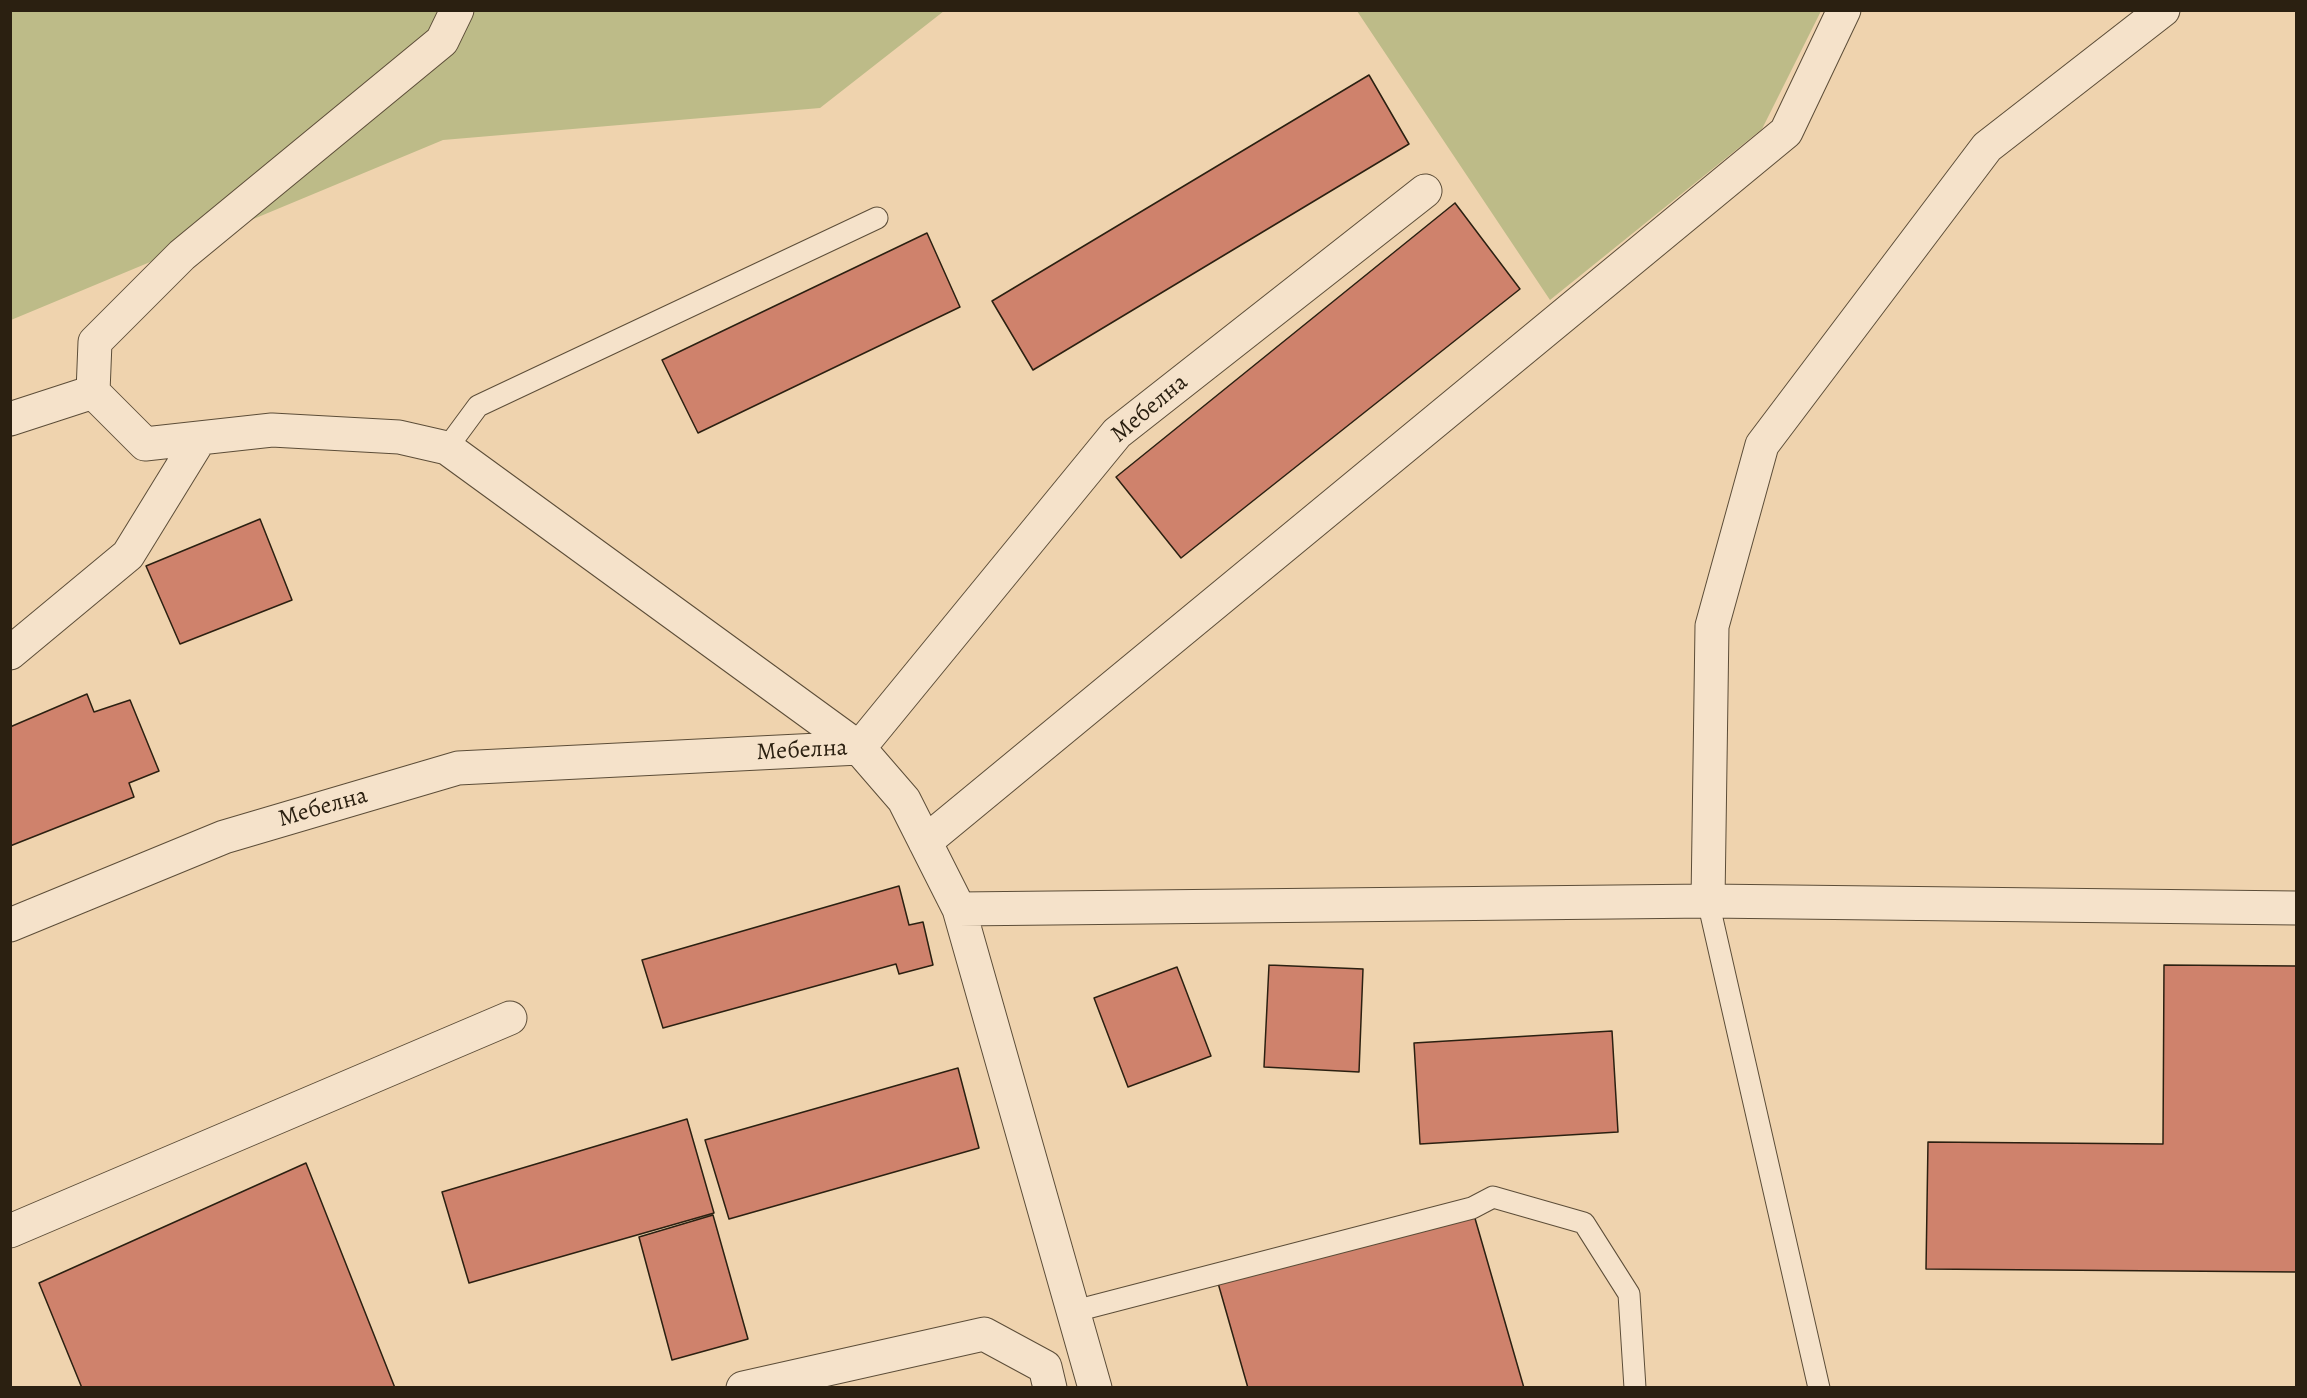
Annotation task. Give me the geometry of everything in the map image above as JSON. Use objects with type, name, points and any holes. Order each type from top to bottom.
[{"type":"street","points":[[457,10],[442,41],[182,255],[95,342],[93,392],[145,444],[272,430],[399,437],[447,448],[859,748],[904,800],[959,909],[1095,1388]]},
{"type":"street","points":[[925,842],[1786,132],[1844,10]]},
{"type":"street","points":[[1708,901],[1712,626],[1762,445],[1987,147],[2163,10]]},
{"type":"street","name":"Мебелна","points":[[10,925],[224,837],[458,768],[859,748],[1117,433],[1425,190]]},
{"type":"street","points":[[10,419],[93,392]]},
{"type":"street","points":[[10,653],[128,555],[200,438]]},
{"type":"street","points":[[959,909],[1708,901],[2296,908]]},
{"type":"street","points":[[10,1231],[510,1018]]},
{"type":"street","points":[[743,1388],[984,1334],[1045,1367],[1050,1388]]},
{"type":"lane","points":[[447,448],[478,406],[877,218]]},
{"type":"lane","points":[[1708,901],[1819,1388]]},
{"type":"lane","points":[[1075,1311],[1472,1208],[1493,1197],[1584,1223],[1629,1294],[1635,1388]]},
{"type":"shaded area","points":[[10,11],[944,11],[820,108],[443,140],[11,320]]},
{"type":"shaded area","points":[[1357,11],[1821,11],[1762,129],[1550,300]]},
{"type":"building","points":[[1369,75],[1409,144],[1033,370],[992,301]]},
{"type":"building","points":[[1455,203],[1520,289],[1181,558],[1116,477]]},
{"type":"building","points":[[927,233],[960,307],[698,433],[662,360]]},
{"type":"building","points":[[260,519],[292,600],[180,644],[146,566]]},
{"type":"building","points":[[87,694],[94,712],[130,700],[159,771],[129,783],[134,797],[10,846],[10,727]]},
{"type":"building","points":[[899,886],[909,925],[923,922],[933,965],[899,974],[896,964],[663,1028],[642,960]]},
{"type":"building","points":[[1269,965],[1363,969],[1359,1072],[1264,1067]]},
{"type":"building","points":[[2164,965],[2296,966],[2296,1272],[1926,1269],[1928,1142],[2163,1144]]},
{"type":"building","points":[[1177,967],[1211,1056],[1128,1087],[1094,998]]},
{"type":"building","points":[[1612,1031],[1618,1132],[1420,1144],[1414,1043]]},
{"type":"building","points":[[958,1068],[979,1148],[729,1219],[705,1140]]},
{"type":"building","points":[[687,1119],[714,1213],[469,1283],[442,1192]]},
{"type":"building","points":[[306,1163],[395,1388],[82,1388],[39,1283]]},
{"type":"building","points":[[1472,1208],[1524,1388],[1248,1388],[1218,1283]]},
{"type":"building","points":[[713,1215],[748,1339],[672,1360],[639,1237]]}]
